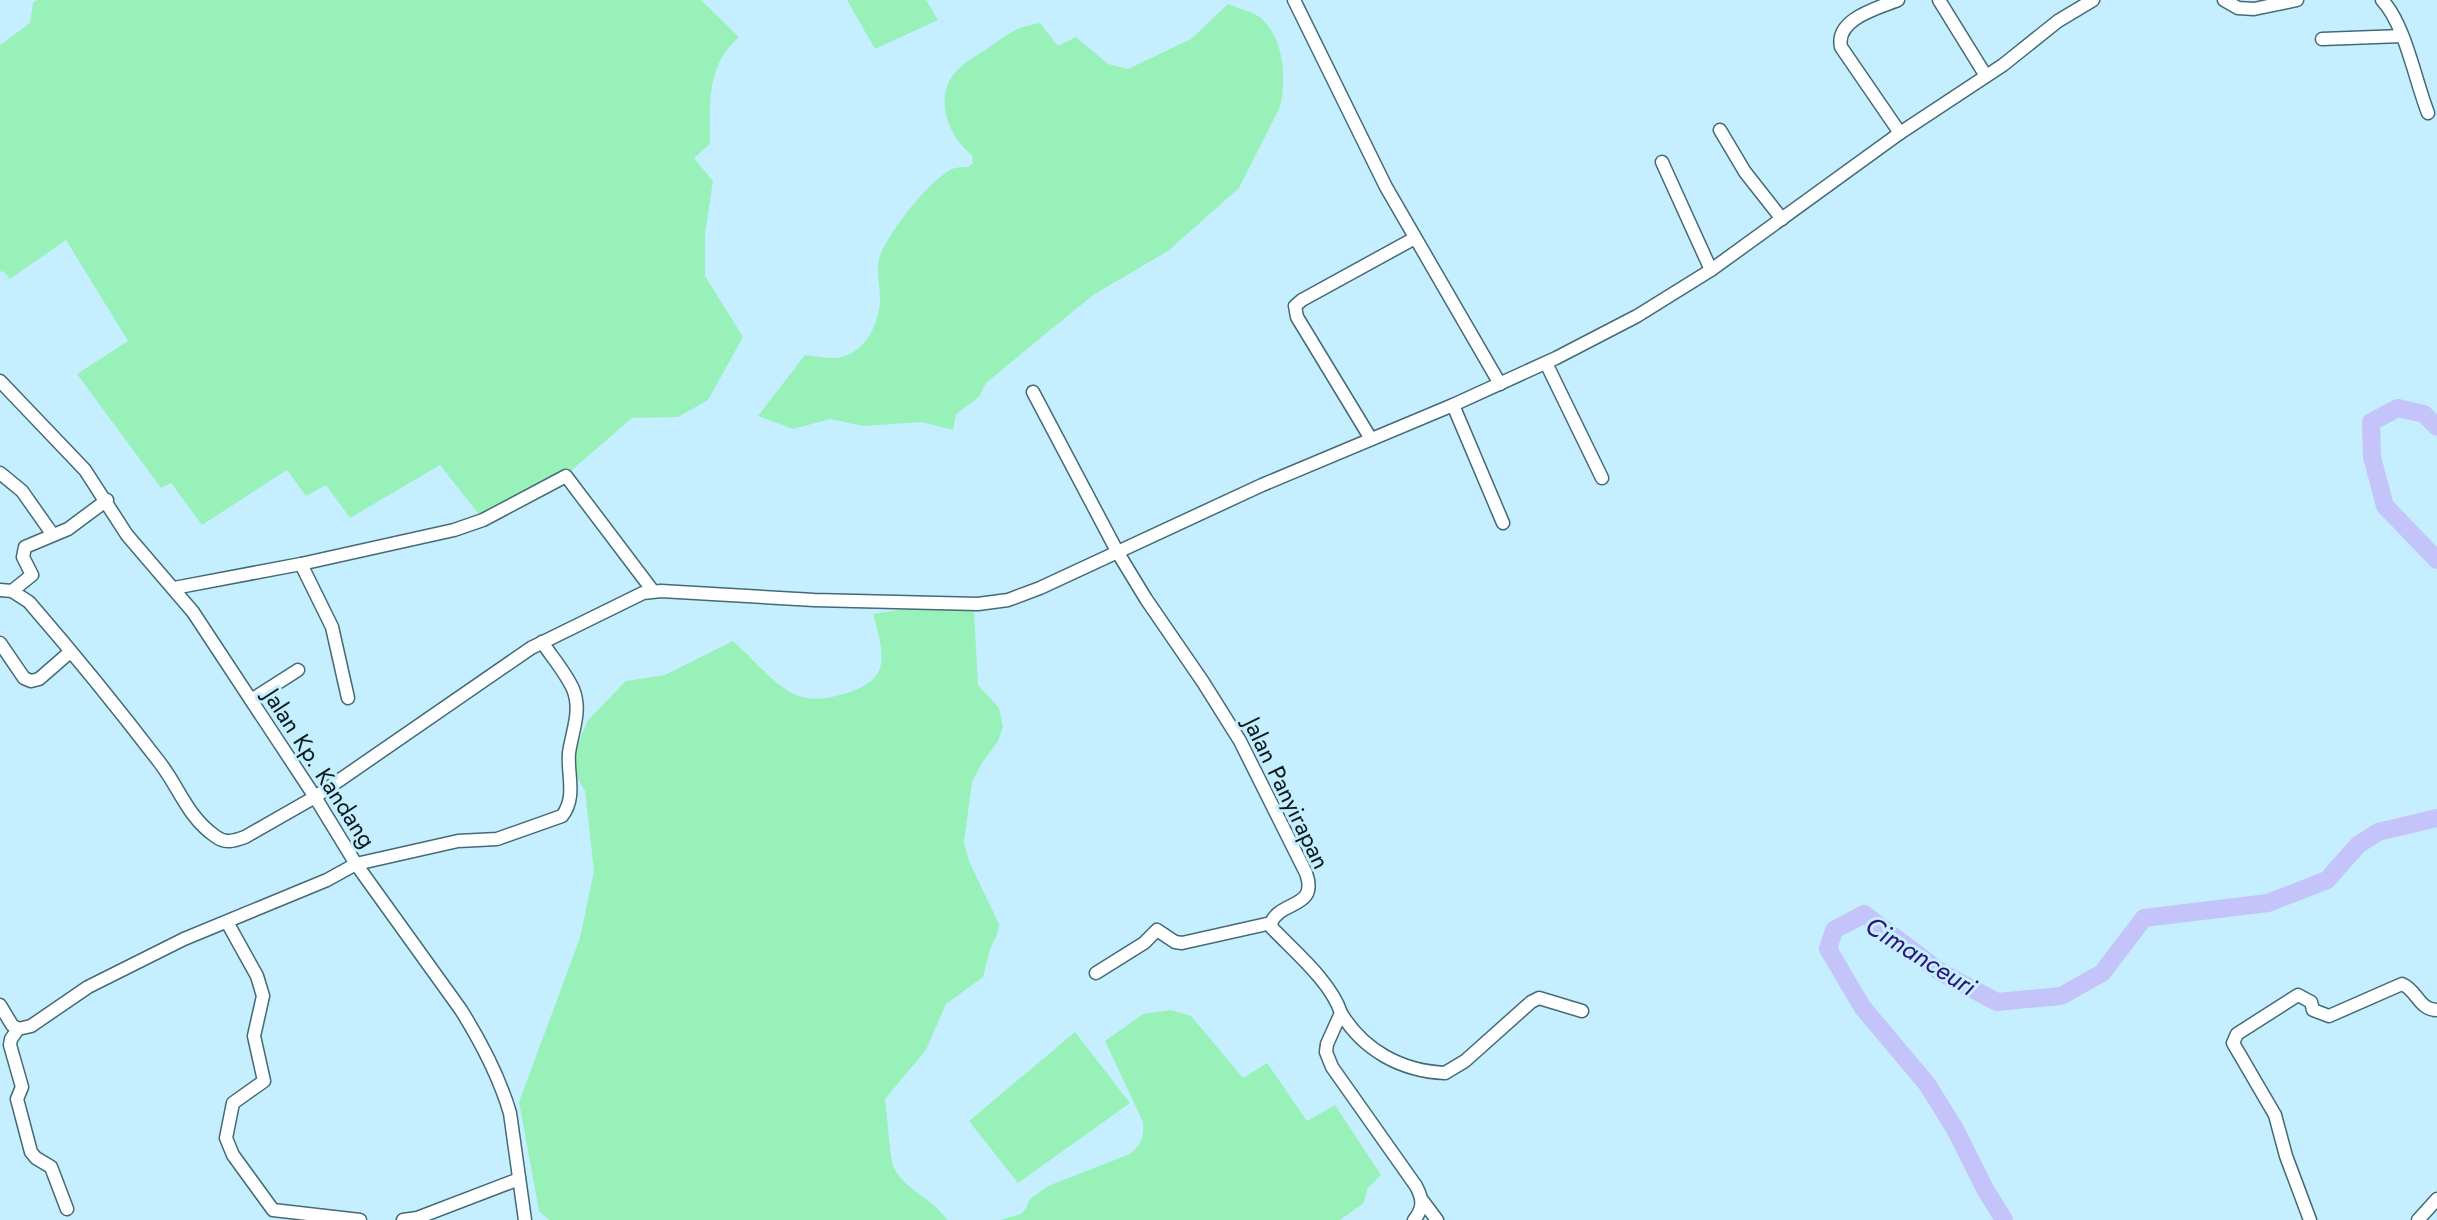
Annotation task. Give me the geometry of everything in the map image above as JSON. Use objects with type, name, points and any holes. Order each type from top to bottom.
[{"type":"street","points":[[1294,0],[1381,177],[1500,384]]},
{"type":"street","points":[[1898,0],[1871,10],[1848,24],[1843,30],[1840,42],[1841,47],[1900,133]]},
{"type":"street","points":[[1939,0],[1986,76]]},
{"type":"street","points":[[6,590],[29,602],[160,764],[185,806],[197,820],[215,837],[233,842],[315,797],[488,676],[542,642],[627,599],[653,591],[814,600],[996,603],[1019,596],[1118,553],[1262,485],[1500,384],[1636,316],[1710,270],[1900,133],[1986,76],[2058,21],[2093,0]]},
{"type":"street","points":[[2224,0],[2238,8],[2254,9],[2297,0]]},
{"type":"street","points":[[2382,0],[2392,11],[2428,113]]},
{"type":"street","points":[[2322,39],[2402,36]]},
{"type":"street","points":[[1720,130],[1745,172],[1782,219]]},
{"type":"street","points":[[1662,162],[1710,270]]},
{"type":"street","points":[[1371,439],[1297,316],[1295,306],[1415,238]]},
{"type":"street","points":[[1546,363],[1602,478]]},
{"type":"street","name":"Jalan Kp. Kandang","points":[[0,381],[81,465],[106,500],[127,536],[174,588],[207,631],[356,864],[473,1030],[505,1096],[510,1113],[525,1220]]},
{"type":"street","points":[[1033,392],[1118,553]]},
{"type":"street","points":[[1453,405],[1503,523]]},
{"type":"street","points":[[0,473],[22,491],[53,535]]},
{"type":"street","points":[[174,588],[301,564],[467,526],[566,476],[653,591]]},
{"type":"street","points":[[6,590],[32,575],[23,557],[25,547],[76,524],[106,500]]},
{"type":"street","name":"Jalan Panyirapan","points":[[1118,553],[1230,724],[1277,812],[1306,873],[1310,887],[1306,895],[1299,902],[1275,916],[1271,923]]},
{"type":"street","points":[[301,564],[332,627],[348,698]]},
{"type":"street","points":[[0,1005],[12,1024],[18,1029],[25,1029],[103,979],[184,939],[327,880],[356,864],[458,841],[497,839],[562,816],[570,801],[569,752],[575,730],[577,703],[573,688],[542,642]]},
{"type":"street","points":[[0,643],[24,678],[31,681],[39,679],[70,652]]},
{"type":"street","points":[[251,700],[298,670]]},
{"type":"street","points":[[227,922],[257,976],[263,996],[254,1036],[264,1081],[233,1103],[226,1138],[233,1155],[273,1210],[360,1220]]},
{"type":"street","points":[[1096,973],[1144,943],[1157,930],[1175,942],[1182,943],[1271,923],[1272,928],[1331,992],[1341,1013],[1360,1040],[1384,1057],[1403,1065],[1445,1073],[1465,1061],[1531,1002],[1539,998],[1582,1011]]},
{"type":"street","points":[[2310,1220],[2286,1156],[2275,1115],[2233,1043],[2237,1034],[2298,995],[2311,1002],[2313,1010],[2329,1016],[2402,984],[2408,986],[2425,1007],[2437,1010]]},
{"type":"street","points":[[1341,1013],[1327,1044],[1326,1052],[1332,1067],[1416,1186],[1422,1200],[1437,1220]]},
{"type":"street","points":[[18,1029],[10,1045],[22,1087],[17,1099],[31,1152],[51,1167],[67,1209]]},
{"type":"street","points":[[403,1220],[417,1218],[519,1179]]},
{"type":"street","points":[[2418,1220],[2437,1199]]},
{"type":"street","points":[[1414,1220],[1422,1209],[1422,1200]]},
{"type":"green space","points":[[37,0],[701,0],[739,37],[728,48],[715,73],[710,100],[710,144],[694,158],[713,181],[705,234],[705,276],[743,337],[708,400],[678,417],[632,418],[558,482],[481,517],[440,465],[350,518],[326,485],[306,496],[287,470],[202,525],[171,483],[161,488],[77,374],[128,341],[66,240],[10,279],[3,271],[0,272],[0,45],[30,23],[33,3]]},
{"type":"green space","points":[[847,0],[926,0],[938,20],[875,49]]},
{"type":"green space","points":[[1228,4],[1258,16],[1273,34],[1278,45],[1283,71],[1280,107],[1239,188],[1168,251],[1093,295],[986,383],[979,397],[956,414],[953,430],[922,422],[863,426],[830,419],[793,429],[758,416],[805,355],[837,358],[850,354],[864,343],[877,318],[880,300],[878,264],[890,237],[909,210],[941,176],[952,169],[968,167],[973,163],[972,155],[964,148],[952,130],[945,110],[946,88],[959,68],[1014,31],[1040,23],[1058,46],[1076,37],[1108,64],[1128,69],[1191,39]]},
{"type":"green space","points":[[912,608],[974,611],[978,685],[999,708],[1003,727],[998,741],[972,782],[964,843],[969,861],[999,924],[997,935],[990,949],[983,977],[946,1004],[926,1050],[885,1099],[894,1168],[905,1182],[935,1206],[947,1220],[549,1220],[539,1211],[519,1102],[580,938],[594,871],[585,791],[574,772],[573,755],[588,720],[626,681],[665,675],[733,641],[771,678],[788,691],[813,699],[840,695],[869,683],[880,666],[882,655],[873,614]]},
{"type":"green space","points":[[1171,1010],[1191,1016],[1243,1078],[1267,1063],[1307,1121],[1335,1105],[1381,1175],[1367,1189],[1364,1203],[1340,1220],[1000,1220],[1021,1214],[1030,1199],[1048,1186],[1130,1154],[1137,1147],[1143,1132],[1143,1122],[1105,1041],[1143,1014]]},
{"type":"green space","points":[[1075,1032],[1130,1103],[1018,1183],[969,1121]]},
{"type":"waterway","name":"Cimanceuri","points":[[2437,427],[2424,414],[2398,408],[2371,422],[2372,457],[2385,506],[2437,560]]},
{"type":"waterway","name":"Cimanceuri","points":[[2004,1220],[1985,1189],[1955,1129],[1927,1084],[1863,1008],[1828,949],[1834,930],[1864,914],[1942,973],[1997,1002],[2061,996],[2102,973],[2144,918],[2268,903],[2327,880],[2358,845],[2378,832],[2437,818]]}]
